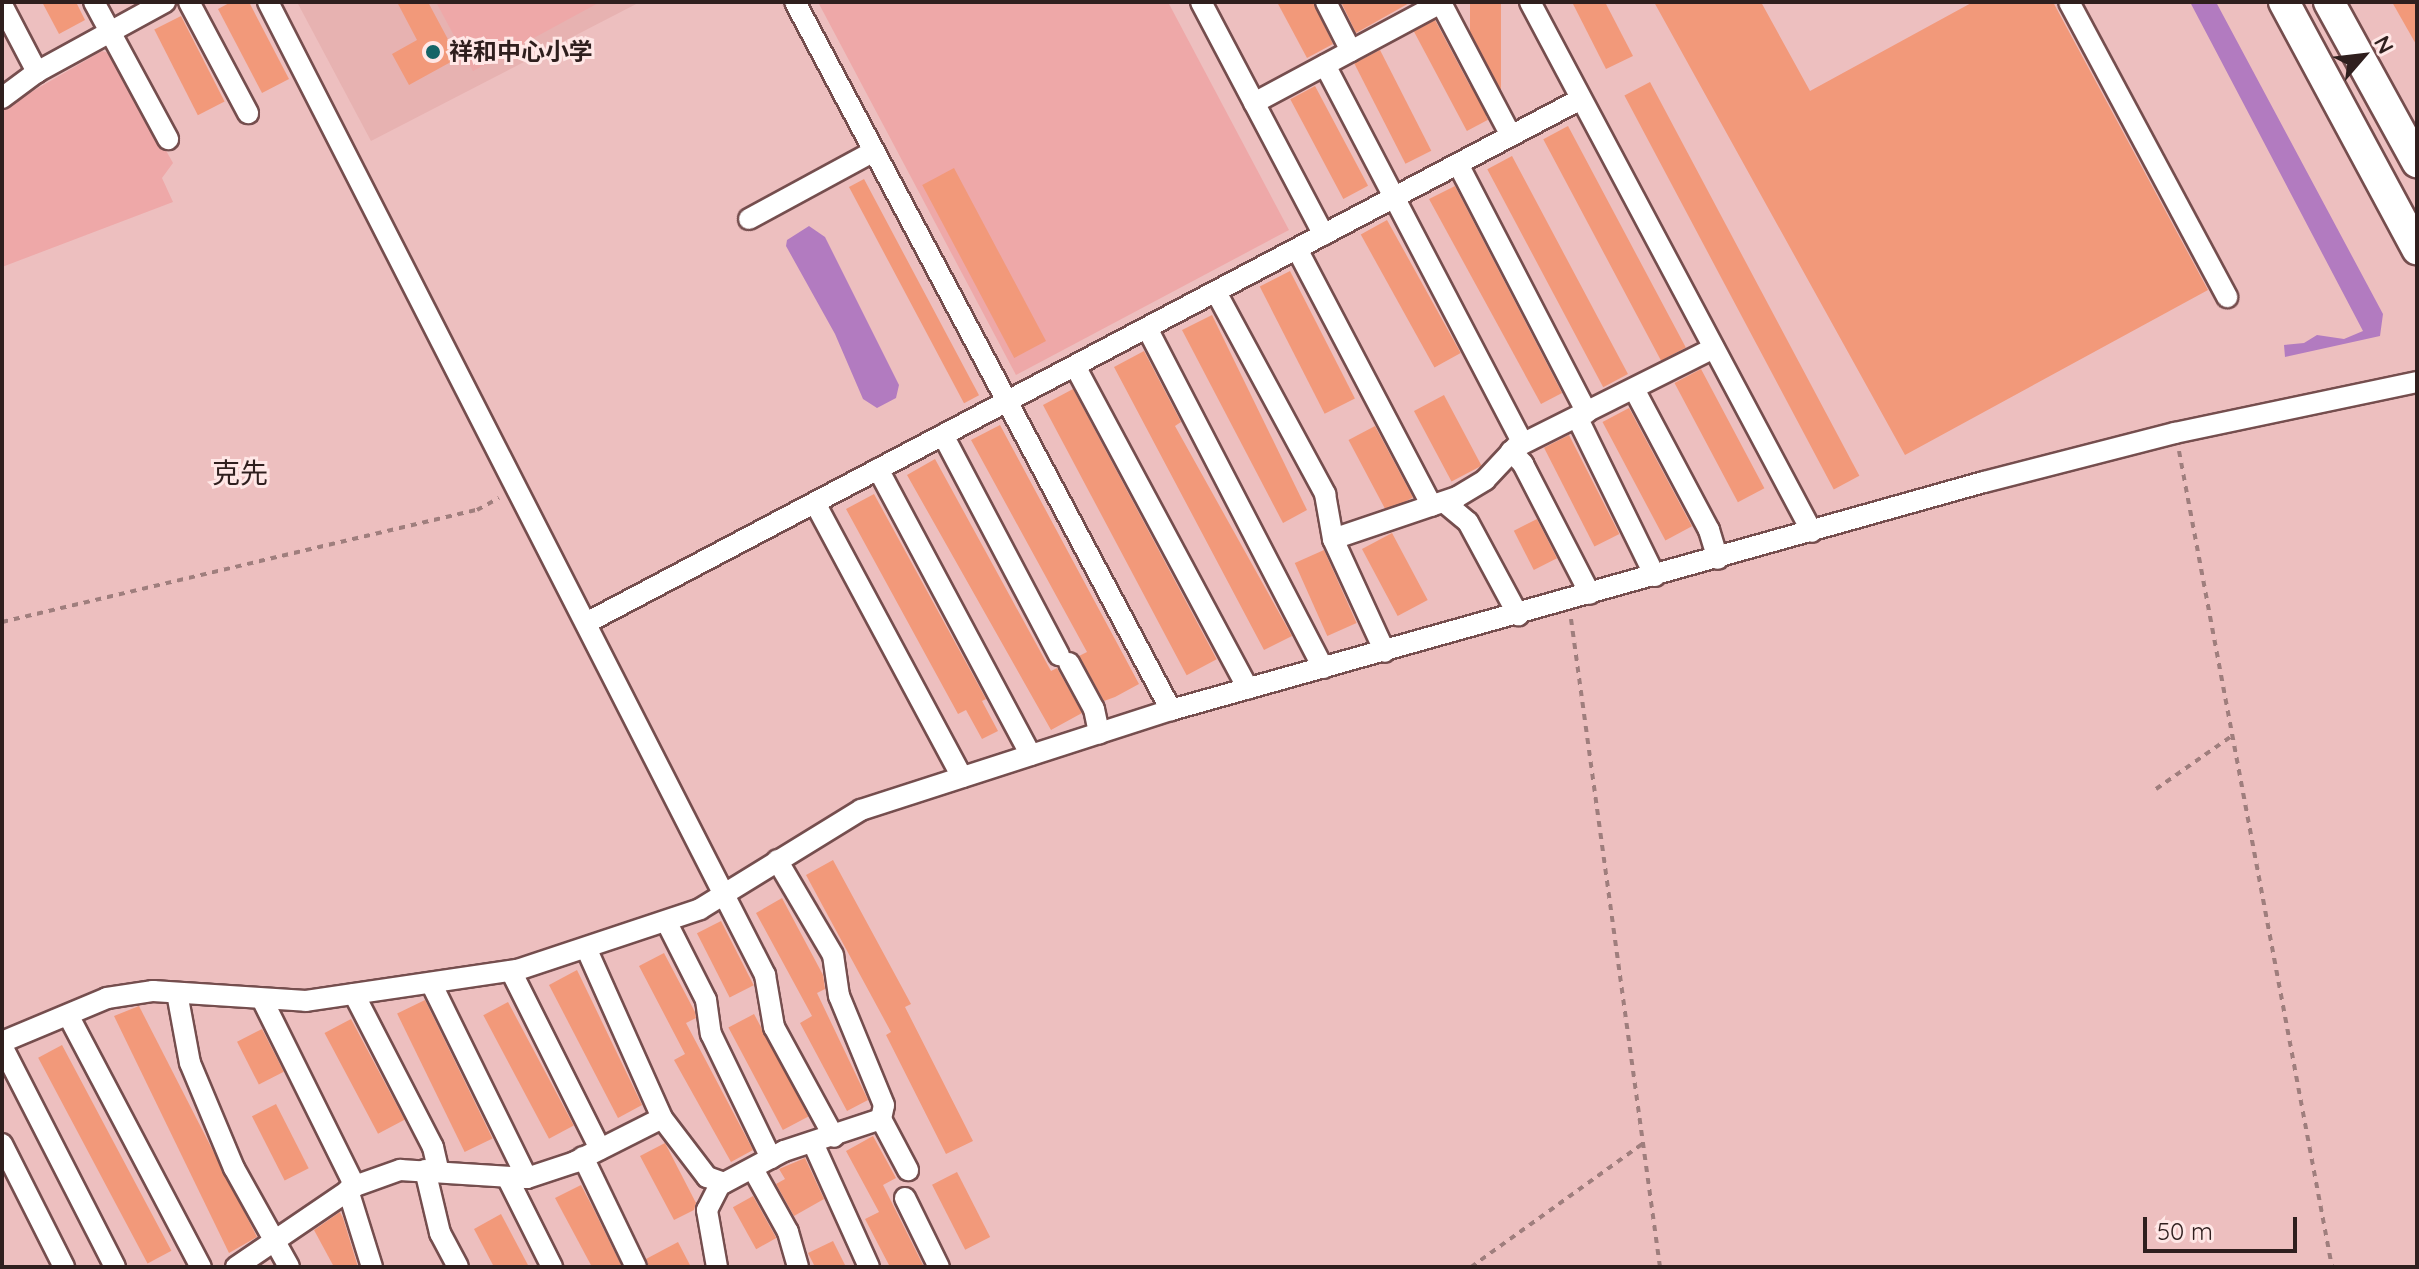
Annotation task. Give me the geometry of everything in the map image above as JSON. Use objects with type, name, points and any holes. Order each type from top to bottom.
[{"type":"highway","points":[[2284,2],[2417,249]]},
{"type":"highway","points":[[2329,2],[2417,162]]},
{"type":"street","points":[[94,2],[168,139]]},
{"type":"street","points":[[2,98],[37,72],[165,2]]},
{"type":"street","points":[[189,2],[248,113]]},
{"type":"street","points":[[268,2],[588,622],[765,975],[774,1027],[834,1137]]},
{"type":"street","points":[[795,2],[1171,710]]},
{"type":"street","points":[[1201,2],[1324,235]]},
{"type":"street","points":[[1326,2],[1351,51]]},
{"type":"street","points":[[1530,2],[1812,532]]},
{"type":"street","points":[[2069,2],[2227,297]]},
{"type":"street","points":[[1254,103],[1438,3],[1511,136]]},
{"type":"street","points":[[2,5],[37,72]]},
{"type":"street","points":[[1325,65],[1590,594]]},
{"type":"street","points":[[588,622],[1581,99]]},
{"type":"street","points":[[749,219],[874,151]]},
{"type":"street","points":[[1458,164],[1582,415],[1655,576]]},
{"type":"street","points":[[1297,249],[1438,504],[1468,522],[1518,615]]},
{"type":"street","points":[[1216,292],[1325,494],[1333,539],[1385,652]]},
{"type":"street","points":[[1147,328],[1323,668]]},
{"type":"street","points":[[1333,539],[1438,504],[1485,480],[1517,447],[1714,348]]},
{"type":"street","points":[[1075,366],[1248,689]]},
{"type":"street","points":[[115,1267],[2,1044],[107,998],[177,993],[306,1001],[511,971],[667,923],[861,810],[1171,710],[2175,433],[2417,382]]},
{"type":"street","points":[[1634,389],[1709,530],[1718,559]]},
{"type":"street","points":[[943,435],[1094,709],[1099,733]]},
{"type":"street","points":[[878,469],[1031,755]]},
{"type":"street","points":[[815,503],[962,777]]},
{"type":"street","points":[[777,860],[833,955],[839,996],[884,1105],[881,1119],[908,1170]]},
{"type":"street","points":[[667,923],[706,1000],[711,1034],[788,1232],[798,1267]]},
{"type":"street","points":[[587,950],[662,1118],[707,1177],[721,1182]]},
{"type":"street","points":[[511,971],[592,1153],[636,1267]]},
{"type":"street","points":[[431,983],[517,1178],[552,1267]]},
{"type":"street","points":[[177,993],[190,1063],[234,1168],[289,1267]]},
{"type":"street","points":[[354,994],[433,1147],[432,1169],[440,1233],[458,1267]]},
{"type":"street","points":[[262,999],[351,1188],[372,1267]]},
{"type":"street","points":[[68,1015],[201,1267]]},
{"type":"street","points":[[236,1267],[275,1237],[351,1188],[400,1170],[432,1169],[517,1178],[592,1153],[662,1118]]},
{"type":"street","points":[[717,1267],[707,1210],[721,1182],[762,1163],[881,1119]]},
{"type":"street","points":[[813,1143],[869,1267]]},
{"type":"street","points":[[2,1144],[64,1267]]},
{"type":"street","points":[[905,1198],[939,1267]]},
{"type":"path","points":[[2175,433],[2332,1267]]},
{"type":"path","points":[[2,622],[477,510],[518,488]]},
{"type":"path","points":[[1568,601],[1660,1267]]},
{"type":"path","points":[[2156,789],[2233,735]]},
{"type":"path","points":[[1471,1267],[1645,1142]]},
{"type":"shaded area","name":"祥和中心小学","points":[[297,2],[640,2],[371,141]]},
{"type":"shaded area","points":[[436,2],[600,2],[473,71]]},
{"type":"shaded area","points":[[818,2],[1168,2],[1289,230],[1016,375]]},
{"type":"shaded area","points":[[2190,2],[2216,2],[2383,314],[2380,336],[2285,357],[2284,345],[2304,343],[2317,335],[2344,339],[2363,331]]},
{"type":"shaded area","points":[[102,51],[112,54],[173,163],[162,178],[173,202],[2,267],[2,109]]},
{"type":"shaded area","points":[[809,226],[825,237],[899,385],[896,398],[877,408],[863,399],[835,334],[786,246],[787,240]]},
{"type":"building","points":[[42,2],[76,2],[85,20],[59,34]]},
{"type":"building","points":[[231,2],[249,2],[289,79],[262,93],[218,9]]},
{"type":"building","points":[[397,2],[428,2],[458,58],[409,85],[392,54],[417,40]]},
{"type":"building","points":[[1277,2],[1313,2],[1333,44],[1307,58]]},
{"type":"building","points":[[1341,2],[1411,2],[1356,33]]},
{"type":"building","points":[[1470,2],[1501,2],[1501,116],[1470,116]]},
{"type":"building","points":[[1572,2],[1605,2],[1633,56],[1606,69]]},
{"type":"building","points":[[1654,2],[1761,2],[1810,91],[1973,2],[2053,2],[2208,290],[1905,455]]},
{"type":"building","points":[[2392,2],[2417,2],[2417,46]]},
{"type":"building","points":[[181,16],[225,102],[198,115],[154,30]]},
{"type":"building","points":[[1435,20],[1488,120],[1467,131],[1414,31]]},
{"type":"building","points":[[1380,50],[1431,151],[1405,164],[1354,63]]},
{"type":"building","points":[[1650,82],[1859,476],[1834,489],[1624,96]]},
{"type":"building","points":[[1315,86],[1368,186],[1343,199],[1290,99]]},
{"type":"building","points":[[1568,126],[1686,348],[1661,361],[1543,139]]},
{"type":"building","points":[[1512,156],[1628,374],[1603,387],[1487,169]]},
{"type":"building","points":[[954,168],[1046,341],[1014,358],[922,185]]},
{"type":"building","points":[[864,179],[979,395],[964,403],[849,187]]},
{"type":"building","points":[[1455,186],[1562,393],[1541,404],[1429,199]]},
{"type":"building","points":[[1387,220],[1461,353],[1434,367],[1361,235]]},
{"type":"building","points":[[1290,271],[1355,398],[1325,414],[1260,286]]},
{"type":"building","points":[[1212,315],[1307,510],[1283,523],[1182,330]]},
{"type":"building","points":[[1144,351],[1181,422],[1175,426],[1292,636],[1264,650],[1114,367]]},
{"type":"building","points":[[1701,369],[1764,488],[1738,502],[1675,383]]},
{"type":"building","points":[[1073,389],[1217,659],[1187,675],[1043,405]]},
{"type":"building","points":[[1444,395],[1482,466],[1452,482],[1414,411]]},
{"type":"building","points":[[1629,408],[1692,526],[1665,540],[1603,422]]},
{"type":"building","points":[[1000,425],[1139,684],[1115,697],[1104,701],[1079,656],[1087,652],[971,440]]},
{"type":"building","points":[[1375,426],[1413,498],[1387,512],[1349,440]]},
{"type":"building","points":[[1569,435],[1619,534],[1594,547],[1544,448]]},
{"type":"building","points":[[935,459],[1051,671],[1057,668],[1082,713],[1051,730],[907,475]]},
{"type":"building","points":[[874,494],[986,699],[982,701],[998,731],[982,739],[966,710],[958,714],[846,509]]},
{"type":"building","points":[[1537,519],[1557,558],[1534,570],[1514,531]]},
{"type":"building","points":[[1392,533],[1428,600],[1398,616],[1362,549]]},
{"type":"building","points":[[1324,550],[1357,623],[1327,636],[1295,563]]},
{"type":"building","points":[[833,860],[911,1004],[905,1007],[973,1141],[946,1154],[886,1035],[891,1032],[806,875]]},
{"type":"building","points":[[782,898],[823,975],[825,989],[817,993],[868,1100],[847,1111],[800,1023],[812,1016],[756,913]]},
{"type":"building","points":[[721,921],[754,985],[730,997],[697,933]]},
{"type":"building","points":[[664,953],[695,1012],[696,1018],[686,1023],[753,1150],[731,1162],[674,1060],[685,1054],[639,966]]},
{"type":"building","points":[[577,970],[642,1105],[618,1118],[549,985]]},
{"type":"building","points":[[425,1000],[493,1138],[465,1152],[397,1014]]},
{"type":"building","points":[[508,1002],[574,1126],[549,1139],[483,1015]]},
{"type":"building","points":[[139,1006],[257,1237],[229,1253],[114,1016]]},
{"type":"building","points":[[754,1014],[808,1116],[783,1130],[728,1028]]},
{"type":"building","points":[[351,1019],[405,1120],[378,1134],[325,1033]]},
{"type":"building","points":[[262,1029],[284,1072],[259,1084],[237,1042]]},
{"type":"building","points":[[62,1045],[171,1251],[148,1263],[38,1058]]},
{"type":"building","points":[[276,1104],[309,1168],[285,1180],[252,1116]]},
{"type":"building","points":[[873,1136],[896,1178],[883,1185],[924,1267],[890,1267],[865,1219],[879,1212],[846,1151]]},
{"type":"building","points":[[665,1143],[696,1203],[694,1210],[674,1220],[640,1156]]},
{"type":"building","points":[[805,1158],[824,1199],[794,1216],[776,1184],[785,1179],[779,1169]]},
{"type":"building","points":[[957,1172],[990,1237],[965,1250],[932,1185]]},
{"type":"building","points":[[581,1185],[622,1267],[592,1267],[555,1198]]},
{"type":"building","points":[[753,1196],[776,1238],[756,1249],[733,1207]]},
{"type":"building","points":[[340,1212],[358,1267],[334,1267],[314,1230]]},
{"type":"building","points":[[501,1214],[529,1267],[494,1267],[474,1229]]},
{"type":"building","points":[[833,1241],[846,1267],[815,1267],[808,1253]]},
{"type":"building","points":[[678,1242],[691,1267],[649,1267],[646,1259]]},
{"type":"place","name":"祥和中心小学","points":[[433,52]]},
{"type":"district","name":"克先","points":[[240,473]]}]
